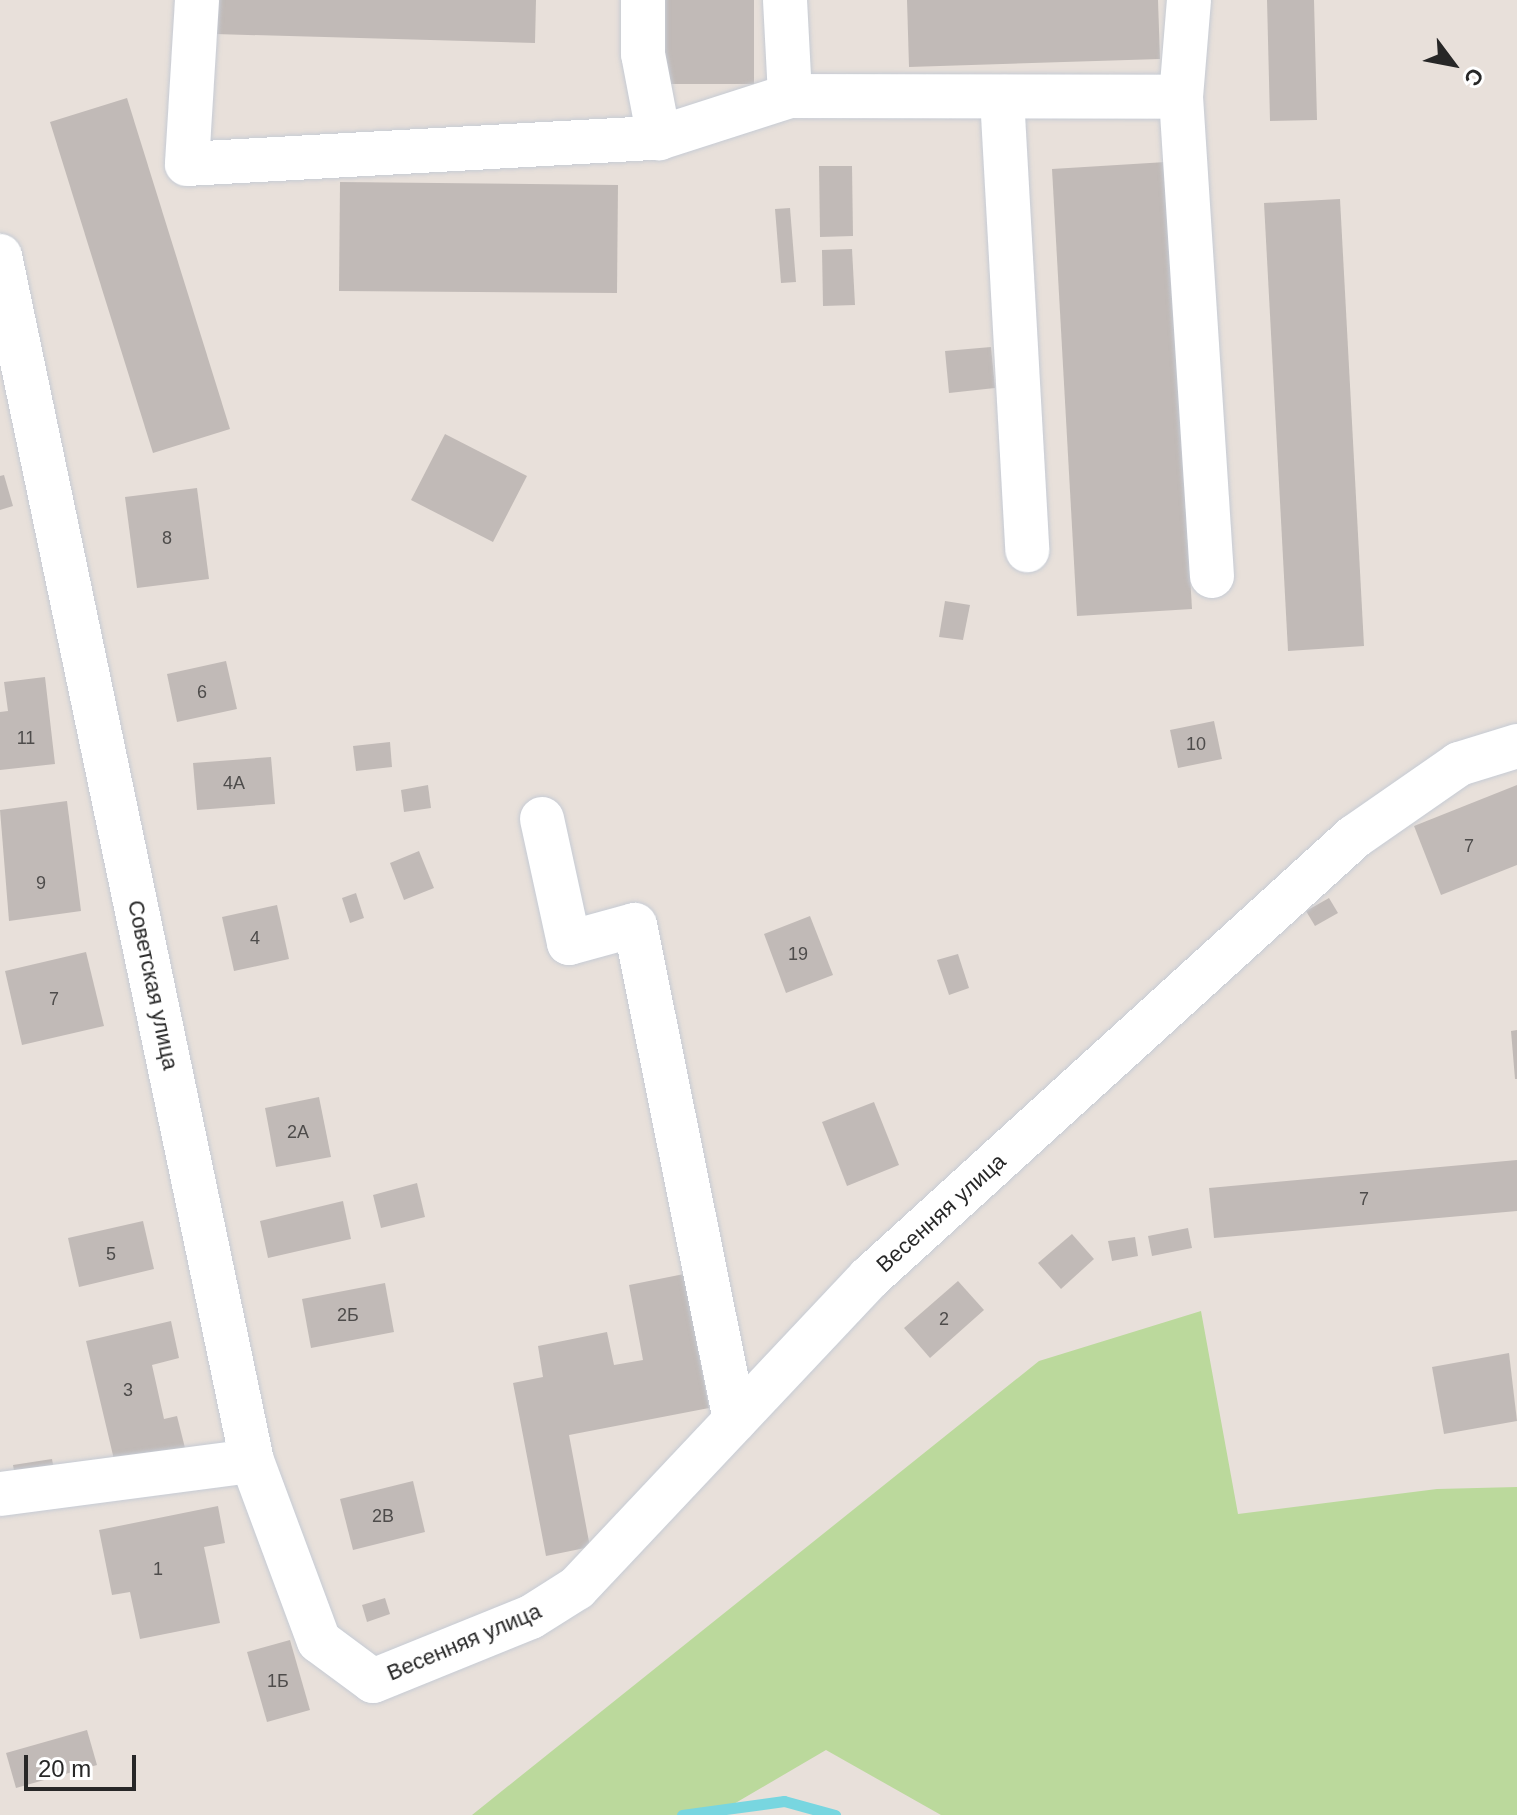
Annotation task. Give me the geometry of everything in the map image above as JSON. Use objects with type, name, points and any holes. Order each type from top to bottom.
[{"type":"street","points":[[197,0],[187,164],[659,138],[790,96],[1181,97]]},
{"type":"street","points":[[643,0],[643,54],[659,138]]},
{"type":"street","points":[[785,0],[790,96]]},
{"type":"street","points":[[1189,0],[1181,97],[1212,576]]},
{"type":"street","points":[[1002,97],[1027,550]]},
{"type":"street","name":"Советская улица","points":[[0,256],[252,1461],[319,1641],[373,1681]]},
{"type":"street","name":"Весенняя улица","points":[[373,1681],[531,1617],[577,1588],[869,1278],[1354,837],[1459,764],[1517,746]]},
{"type":"street","points":[[542,819],[569,943],[635,925],[735,1420]]},
{"type":"street","points":[[0,1494],[252,1461]]},
{"type":"green space","points":[[1201,1311],[1238,1514],[1437,1489],[1517,1487],[1517,1815],[941,1815],[826,1750],[715,1815],[472,1815],[1039,1361]]},
{"type":"building","points":[[216,0],[536,0],[535,43],[215,34]]},
{"type":"building","points":[[665,0],[754,0],[754,84],[665,84]]},
{"type":"building","points":[[907,0],[1158,0],[1160,59],[909,67]]},
{"type":"building","points":[[1267,0],[1314,0],[1317,120],[1270,121]]},
{"type":"building","points":[[127,98],[230,429],[153,453],[50,122]]},
{"type":"building","points":[[1166,162],[1192,609],[1077,616],[1052,169]]},
{"type":"building","points":[[819,166],[852,166],[853,236],[820,237]]},
{"type":"building","points":[[340,182],[618,185],[617,293],[339,291]]},
{"type":"building","points":[[1340,199],[1364,646],[1288,651],[1264,203]]},
{"type":"building","points":[[790,208],[796,282],[781,283],[775,209]]},
{"type":"building","points":[[852,249],[855,305],[823,306],[822,250]]},
{"type":"building","points":[[991,347],[995,388],[949,393],[945,351]]},
{"type":"building","points":[[445,434],[527,476],[493,542],[411,500]]},
{"type":"building","points":[[4,475],[13,506],[0,510],[0,476]]},
{"type":"building","points":[[197,488],[209,579],[137,588],[125,497]]},
{"type":"building","points":[[945,601],[970,605],[963,640],[939,637]]},
{"type":"building","points":[[226,661],[237,709],[177,722],[167,674]]},
{"type":"building","points":[[45,677],[55,764],[0,770],[0,712],[8,711],[4,682]]},
{"type":"building","points":[[1214,721],[1222,759],[1178,768],[1170,730]]},
{"type":"building","points":[[390,742],[392,767],[356,771],[353,746]]},
{"type":"building","points":[[271,757],[275,804],[197,810],[193,763]]},
{"type":"building","points":[[428,785],[431,808],[404,812],[401,790]]},
{"type":"building","points":[[1517,785],[1517,865],[1441,895],[1414,826]]},
{"type":"building","points":[[67,801],[81,911],[9,921],[0,810]]},
{"type":"building","points":[[419,851],[434,888],[404,900],[390,863]]},
{"type":"building","points":[[356,893],[364,918],[350,923],[342,898]]},
{"type":"building","points":[[1329,898],[1338,913],[1315,926],[1306,911]]},
{"type":"building","points":[[277,905],[289,959],[234,971],[222,917]]},
{"type":"building","points":[[810,916],[833,975],[786,993],[764,934]]},
{"type":"building","points":[[86,952],[104,1026],[22,1045],[5,971]]},
{"type":"building","points":[[958,954],[969,988],[949,995],[937,960]]},
{"type":"building","points":[[1517,1030],[1517,1079],[1515,1079],[1511,1031]]},
{"type":"building","points":[[319,1097],[331,1157],[276,1167],[265,1108]]},
{"type":"building","points":[[874,1102],[899,1165],[847,1186],[822,1122]]},
{"type":"building","points":[[1517,1160],[1517,1211],[1214,1238],[1209,1188]]},
{"type":"building","points":[[417,1183],[425,1217],[381,1228],[373,1195]]},
{"type":"building","points":[[343,1201],[351,1239],[268,1258],[260,1221]]},
{"type":"building","points":[[143,1221],[154,1269],[79,1287],[68,1238]]},
{"type":"building","points":[[1188,1228],[1192,1248],[1152,1256],[1148,1236]]},
{"type":"building","points":[[1072,1234],[1094,1259],[1061,1289],[1038,1263]]},
{"type":"building","points":[[1135,1237],[1138,1256],[1112,1261],[1108,1241]]},
{"type":"building","points":[[684,1274],[709,1408],[569,1435],[590,1547],[546,1556],[513,1383],[543,1377],[538,1346],[607,1332],[614,1365],[643,1360],[629,1285]]},
{"type":"building","points":[[958,1281],[984,1310],[930,1358],[904,1328]]},
{"type":"building","points":[[385,1283],[394,1332],[311,1348],[302,1299]]},
{"type":"building","points":[[171,1321],[179,1358],[152,1365],[164,1419],[177,1416],[186,1452],[116,1468],[86,1341]]},
{"type":"building","points":[[1509,1353],[1517,1421],[1444,1434],[1432,1367]]},
{"type":"building","points":[[52,1459],[55,1475],[16,1482],[13,1465]]},
{"type":"building","points":[[413,1481],[425,1532],[353,1550],[340,1499]]},
{"type":"building","points":[[218,1506],[225,1543],[204,1547],[220,1623],[140,1639],[130,1592],[112,1595],[99,1530]]},
{"type":"building","points":[[385,1598],[390,1614],[367,1622],[362,1605]]},
{"type":"building","points":[[290,1640],[310,1710],[267,1722],[247,1652]]},
{"type":"building","points":[[87,1730],[97,1765],[16,1788],[6,1753]]},
{"type":"waterway","points":[[682,1815],[784,1801],[835,1815]]}]
